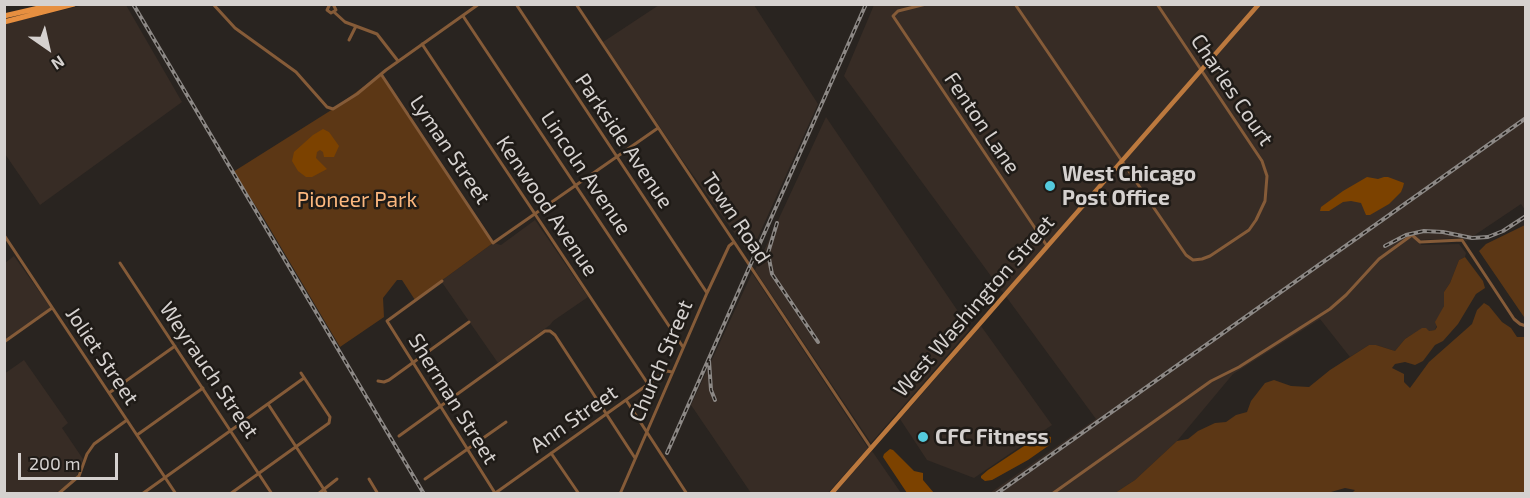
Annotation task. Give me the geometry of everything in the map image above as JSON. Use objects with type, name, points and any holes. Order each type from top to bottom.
[{"type":"main road","points":[[4,16],[56,4]]},
{"type":"main road","points":[[4,22],[74,4]]},
{"type":"main road","name":"West Washington Street","points":[[831,494],[1259,4]]},
{"type":"street","points":[[213,4],[235,28],[296,72],[330,109],[337,108],[398,61],[479,4]]},
{"type":"street","points":[[334,12],[336,8],[331,4],[327,7],[327,11],[331,14],[334,12],[345,22],[372,32],[381,38],[398,61]]},
{"type":"street","name":"Parkside Avenue","points":[[516,4],[707,293]]},
{"type":"street","name":"Town Road","points":[[576,4],[871,448]]},
{"type":"street","name":"Fenton Lane","points":[[926,4],[898,11],[893,16],[1047,247]]},
{"type":"street","points":[[1016,4],[1121,162]]},
{"type":"street","name":"Charles Court","points":[[1121,162],[1186,255],[1193,260],[1210,256],[1249,230],[1262,210],[1267,189],[1262,161],[1157,4]]},
{"type":"street","name":"Lincoln Avenue","points":[[463,16],[683,347]]},
{"type":"street","points":[[349,40],[356,26]]},
{"type":"street","name":"Kenwood Avenue","points":[[422,44],[648,384]]},
{"type":"street","name":"Lyman Street","points":[[381,74],[493,243],[535,214]]},
{"type":"street","points":[[535,214],[658,128]]},
{"type":"street","name":"Joliet Street","points":[[4,235],[176,494]]},
{"type":"street","points":[[1052,494],[1211,381],[1239,367],[1330,309],[1379,259],[1412,235],[1420,242],[1462,240],[1514,319],[1526,326]]},
{"type":"street","name":"Church Street","points":[[620,494],[707,293],[729,246],[734,242]]},
{"type":"street","name":"Weyrauch Street","points":[[120,263],[272,494]]},
{"type":"street","name":"Sherman Street","points":[[442,280],[387,321],[467,450],[497,493]]},
{"type":"street","points":[[4,342],[52,308]]},
{"type":"street","points":[[378,381],[384,382],[469,322]]},
{"type":"street","points":[[399,436],[545,332],[550,331],[555,334],[635,458]]},
{"type":"street","points":[[109,393],[175,346]]},
{"type":"street","name":"Ann Street","points":[[497,493],[648,384],[667,371],[672,372]]},
{"type":"street","points":[[230,494],[330,421],[301,373]]},
{"type":"street","points":[[142,494],[304,378]]},
{"type":"street","points":[[137,435],[203,388]]},
{"type":"street","points":[[626,400],[687,494]]},
{"type":"street","points":[[268,404],[327,494]]},
{"type":"street","points":[[58,494],[76,479],[94,444],[127,420]]},
{"type":"street","points":[[425,479],[506,422]]},
{"type":"street","points":[[551,453],[579,494]]},
{"type":"street","points":[[318,494],[337,479]]},
{"type":"street","points":[[369,479],[378,494]]},
{"type":"shaded area","points":[[84,5],[126,5],[182,102],[40,205],[5,154],[4,24]]},
{"type":"shaded area","points":[[659,5],[754,5],[818,104],[750,255],[678,154],[603,42]]},
{"type":"shaded area","points":[[874,5],[1525,5],[1525,210],[1521,204],[1466,241],[1460,238],[1420,240],[1421,245],[1459,244],[1466,253],[1465,257],[1459,260],[1444,292],[1444,306],[1435,330],[1413,334],[1405,339],[1395,351],[1369,345],[1350,357],[1320,319],[1233,374],[1177,441],[1135,480],[1115,493],[990,493],[1096,419],[844,76]]},
{"type":"shaded area","points":[[826,117],[970,329],[871,443],[755,270]]},
{"type":"shaded area","points":[[323,129],[329,132],[339,146],[334,157],[324,157],[323,152],[320,150],[317,152],[316,158],[327,169],[312,177],[306,177],[298,171],[292,161],[294,152]]},
{"type":"shaded area","points":[[1367,177],[1378,179],[1388,177],[1404,183],[1401,192],[1389,204],[1370,215],[1366,215],[1361,203],[1351,201],[1343,202],[1329,211],[1320,211],[1321,207],[1343,191]]},
{"type":"shaded area","points":[[535,220],[588,297],[498,363],[441,281],[493,243],[501,245]]},
{"type":"shaded area","points":[[14,256],[51,308],[5,340],[5,263]]},
{"type":"shaded area","points":[[752,273],[868,448],[828,493],[751,493],[691,405]]},
{"type":"shaded area","points":[[981,326],[1052,425],[974,478],[927,460],[900,419]]},
{"type":"shaded area","points":[[24,360],[68,423],[62,428],[83,459],[76,478],[56,493],[5,493],[4,374]]},
{"type":"shaded area","points":[[1042,434],[1051,437],[1048,446],[992,480],[985,481],[981,478],[988,470]]},
{"type":"shaded area","points":[[890,449],[914,471],[923,473],[923,480],[934,493],[907,493],[883,457]]},
{"type":"shaded area","points":[[872,451],[901,493],[834,494]]},
{"type":"green space","name":"Pioneer Park","points":[[381,74],[493,243],[415,300],[402,280],[397,280],[383,298],[384,317],[340,347],[263,217],[233,172],[333,109]]},
{"type":"green space","points":[[1525,225],[1526,317],[1524,317],[1479,251],[1486,244]]},
{"type":"green space","points":[[1465,257],[1483,281],[1485,288],[1476,294],[1458,324],[1443,341],[1435,345],[1423,361],[1415,365],[1405,362],[1395,364],[1392,368],[1404,374],[1404,382],[1410,388],[1429,362],[1472,324],[1477,310],[1484,303],[1511,328],[1517,337],[1525,337],[1525,493],[1351,494],[1355,490],[1345,488],[1324,494],[1115,493],[1135,480],[1177,441],[1188,439],[1215,423],[1226,422],[1236,415],[1247,412],[1251,401],[1265,383],[1274,380],[1291,386],[1309,387],[1330,370],[1369,345],[1395,351],[1405,339],[1422,328],[1429,331],[1435,330],[1437,327],[1435,322],[1444,306],[1444,292],[1459,260]]},
{"type":"railway","points":[[133,4],[424,494]]},
{"type":"railway","points":[[667,453],[866,4]]},
{"type":"railway","points":[[996,494],[1526,118]]},
{"type":"railway","points":[[1385,246],[1406,235],[1424,231],[1472,238],[1488,237],[1503,231],[1526,216]]},
{"type":"railway","points":[[777,223],[768,253],[772,274],[818,342]]},
{"type":"railway","points":[[709,361],[711,390],[715,400]]},
{"type":"place","name":"West Chicago Post Office","points":[[1050,186]]},
{"type":"place","name":"CFC Fitness","points":[[923,437]]}]
